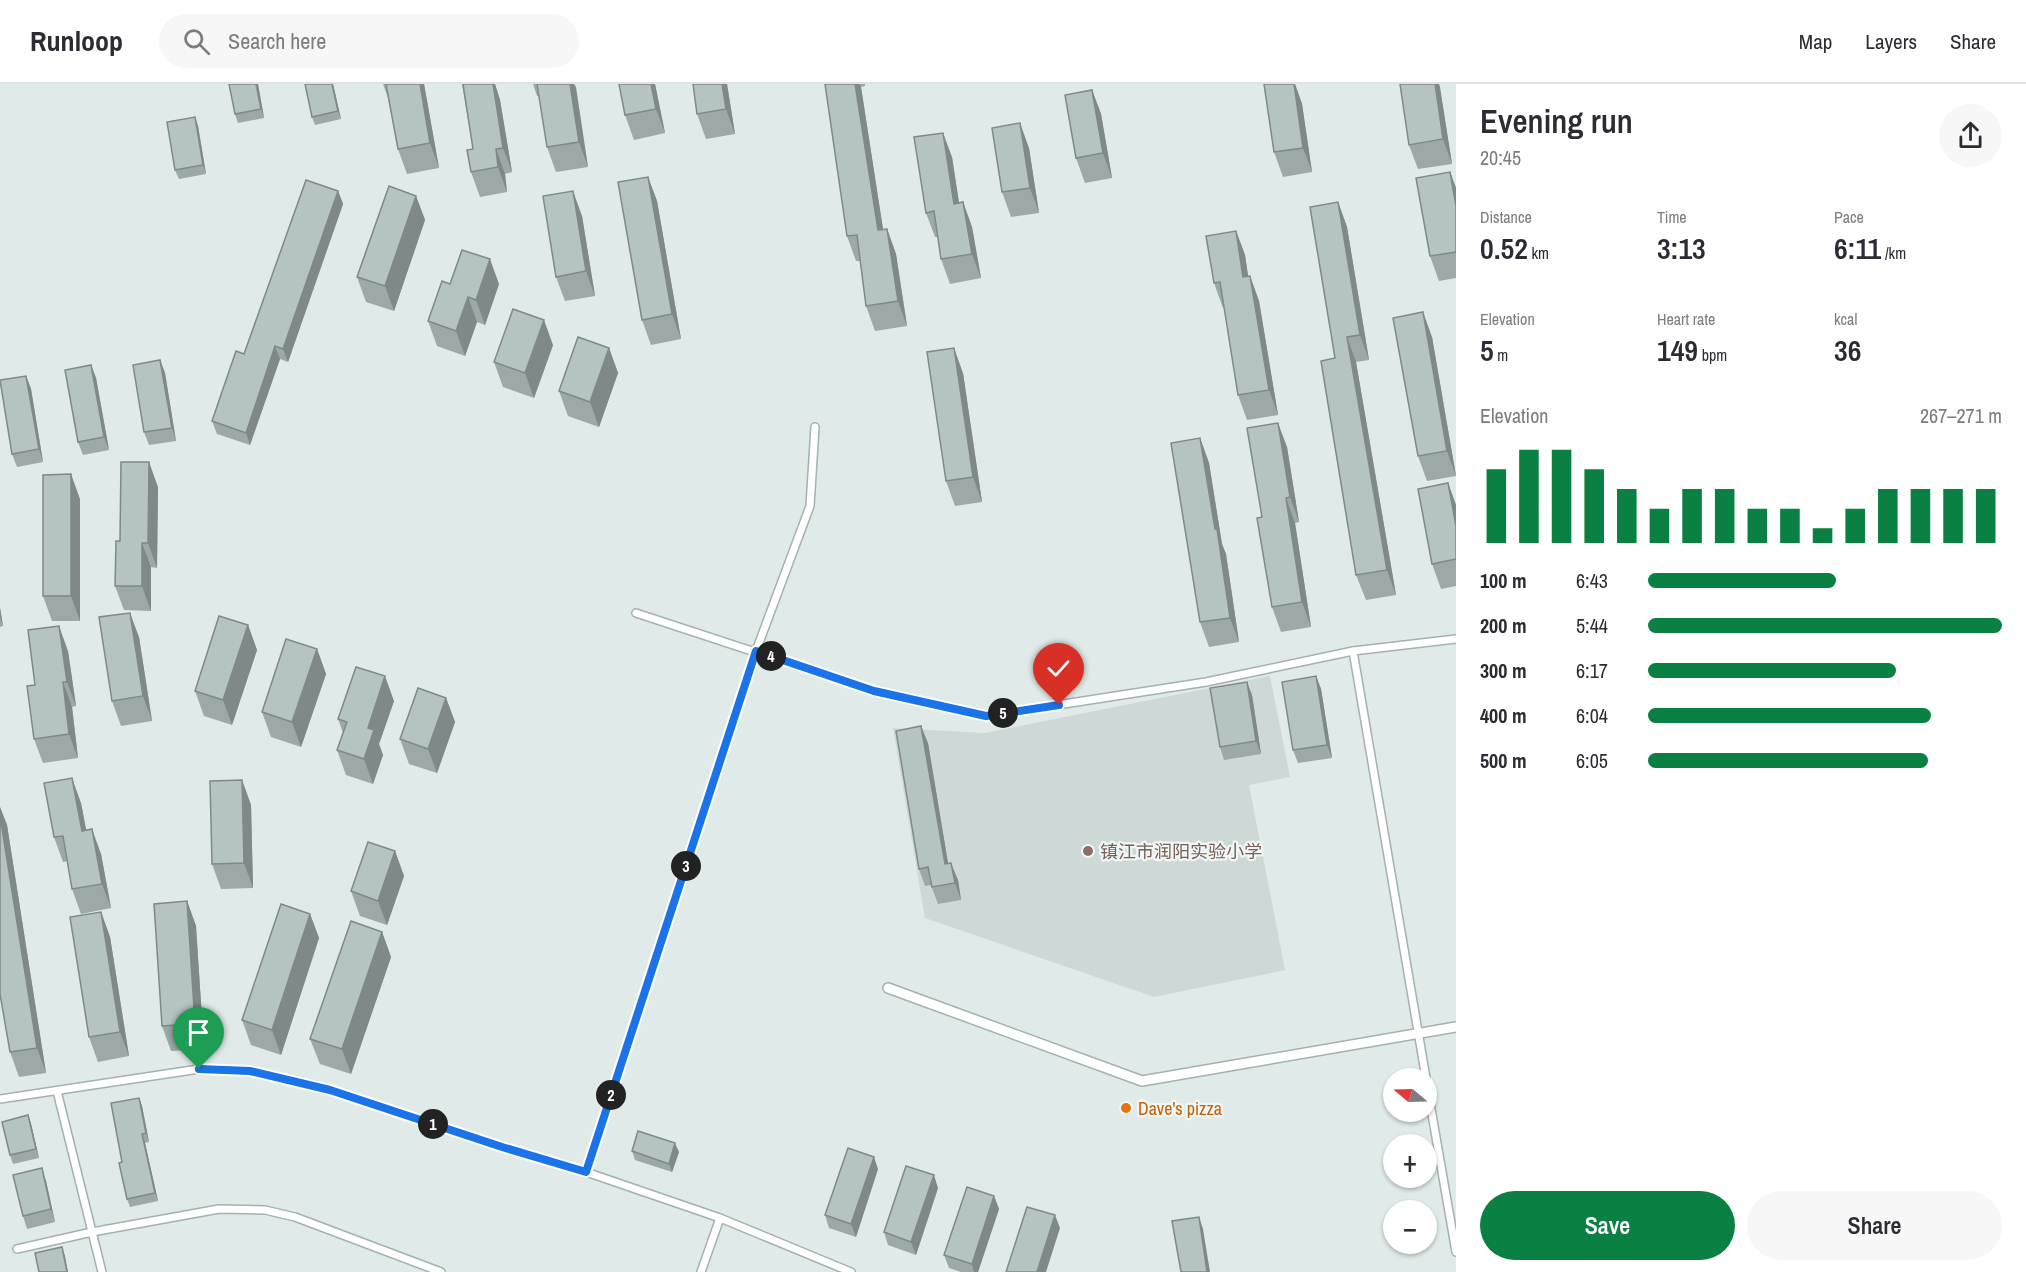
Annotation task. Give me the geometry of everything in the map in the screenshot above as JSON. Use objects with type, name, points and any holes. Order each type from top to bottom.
[{"type":"street","points":[[888,988],[1142,1081],[1456,1028]]},
{"type":"lane","points":[[586,1172],[756,651],[810,506],[814,427]]},
{"type":"lane","points":[[636,613],[874,691],[986,716],[1206,682],[1353,651],[1456,639]]},
{"type":"lane","points":[[1353,651],[1424,1068]]},
{"type":"lane","points":[[0,1099],[199,1069],[250,1071],[330,1090],[502,1147],[586,1172],[720,1218],[850,1272]]},
{"type":"lane","points":[[57,1091],[102,1272]]},
{"type":"lane","points":[[1433,1122],[1456,1252]]},
{"type":"lane","points":[[17,1249],[92,1232],[219,1209],[265,1210],[295,1216],[441,1272]]},
{"type":"lane","points":[[701,1272],[720,1218]]},
{"type":"shaded area","name":"镇江市润阳实验小学","points":[[1270,676],[1290,777],[1249,785],[1285,970],[1154,997],[925,918],[893,728],[985,733]]},
{"type":"building","points":[[229,84],[256,84],[261,109],[235,114]]},
{"type":"building","points":[[305,84],[332,84],[338,111],[312,117]]},
{"type":"building","points":[[386,84],[420,84],[430,143],[398,149]]},
{"type":"building","points":[[463,84],[493,84],[503,148],[496,149],[498,167],[471,172],[467,150],[473,149]]},
{"type":"building","points":[[537,84],[570,84],[579,142],[547,147]]},
{"type":"building","points":[[619,84],[651,84],[656,109],[625,115]]},
{"type":"building","points":[[693,84],[722,84],[726,109],[697,114]]},
{"type":"building","points":[[825,84],[855,84],[878,230],[887,229],[898,301],[866,306],[857,235],[847,236]]},
{"type":"building","points":[[1264,84],[1294,84],[1303,148],[1274,152]]},
{"type":"building","points":[[1400,84],[1435,84],[1443,139],[1409,145]]},
{"type":"building","points":[[1092,90],[1103,153],[1076,158],[1065,95]]},
{"type":"building","points":[[195,117],[203,165],[175,170],[167,122]]},
{"type":"building","points":[[1020,123],[1030,188],[1002,192],[992,128]]},
{"type":"building","points":[[943,133],[954,204],[963,202],[972,254],[941,259],[934,211],[926,213],[914,137]]},
{"type":"building","points":[[1450,172],[1456,206],[1456,252],[1430,256],[1416,178]]},
{"type":"building","points":[[648,177],[672,314],[642,320],[618,182]]},
{"type":"building","points":[[306,180],[338,191],[283,349],[275,346],[246,433],[212,421],[236,351],[244,354]]},
{"type":"building","points":[[389,186],[416,196],[385,286],[357,277]]},
{"type":"building","points":[[573,191],[586,271],[556,277],[543,196]]},
{"type":"building","points":[[1338,202],[1360,335],[1347,337],[1387,570],[1356,575],[1321,361],[1335,358],[1310,207]]},
{"type":"building","points":[[1236,231],[1243,277],[1250,276],[1269,390],[1238,395],[1220,282],[1214,283],[1206,236]]},
{"type":"building","points":[[462,250],[490,259],[476,300],[468,297],[456,331],[428,321],[442,281],[450,284]]},
{"type":"building","points":[[513,309],[544,320],[525,373],[494,362]]},
{"type":"building","points":[[1423,312],[1447,451],[1418,456],[1393,318]]},
{"type":"building","points":[[578,337],[609,348],[590,402],[559,391]]},
{"type":"building","points":[[954,348],[973,477],[946,481],[927,352]]},
{"type":"building","points":[[160,360],[172,428],[144,432],[133,365]]},
{"type":"building","points":[[91,365],[104,437],[78,442],[65,370]]},
{"type":"building","points":[[26,376],[39,449],[12,454],[0,380]]},
{"type":"building","points":[[1278,423],[1290,497],[1286,498],[1302,602],[1272,607],[1257,518],[1262,517],[1247,428]]},
{"type":"building","points":[[1200,438],[1215,529],[1217,529],[1230,618],[1200,622],[1171,443]]},
{"type":"building","points":[[121,462],[149,462],[148,543],[142,543],[142,586],[115,586],[116,541],[120,541]]},
{"type":"building","points":[[71,474],[71,596],[43,596],[43,475]]},
{"type":"building","points":[[1448,483],[1456,526],[1456,559],[1432,564],[1418,489]]},
{"type":"building","points":[[130,613],[143,696],[112,701],[99,617]]},
{"type":"building","points":[[219,616],[248,625],[223,700],[195,691]]},
{"type":"building","points":[[59,626],[67,682],[63,682],[69,734],[34,739],[27,686],[35,685],[28,630]]},
{"type":"building","points":[[286,639],[317,649],[292,722],[262,712]]},
{"type":"building","points":[[356,667],[385,676],[368,728],[374,730],[364,759],[337,750],[347,722],[338,719]]},
{"type":"building","points":[[1316,676],[1327,745],[1293,750],[1282,682]]},
{"type":"building","points":[[1247,682],[1256,741],[1220,747],[1210,688]]},
{"type":"building","points":[[418,688],[446,698],[428,749],[400,739]]},
{"type":"building","points":[[921,726],[945,864],[951,863],[955,883],[932,887],[928,867],[919,869],[896,731]]},
{"type":"building","points":[[72,778],[82,831],[92,829],[102,884],[72,889],[63,836],[54,837],[44,783]]},
{"type":"building","points":[[242,780],[244,863],[212,864],[210,781]]},
{"type":"building","points":[[0,816],[37,1048],[10,1052],[0,994]]},
{"type":"building","points":[[368,842],[395,851],[378,901],[351,891]]},
{"type":"building","points":[[187,901],[195,1024],[162,1026],[154,904]]},
{"type":"building","points":[[281,904],[310,914],[272,1030],[242,1020]]},
{"type":"building","points":[[101,912],[120,1032],[89,1037],[70,917]]},
{"type":"building","points":[[351,921],[382,932],[342,1049],[310,1039]]},
{"type":"building","points":[[139,1098],[146,1133],[142,1134],[155,1193],[127,1199],[119,1163],[122,1162],[111,1103]]},
{"type":"building","points":[[28,1115],[36,1149],[10,1155],[2,1122]]},
{"type":"building","points":[[638,1131],[675,1143],[669,1164],[632,1151]]},
{"type":"building","points":[[848,1148],[874,1157],[851,1224],[825,1215]]},
{"type":"building","points":[[906,1166],[934,1175],[911,1242],[884,1232]]},
{"type":"building","points":[[42,1168],[51,1209],[23,1216],[13,1175]]},
{"type":"building","points":[[967,1187],[994,1196],[972,1264],[944,1255]]},
{"type":"building","points":[[1027,1207],[1055,1215],[1037,1272],[1006,1272]]},
{"type":"building","points":[[1199,1217],[1207,1272],[1181,1272],[1172,1221]]},
{"type":"building","points":[[62,1247],[67,1272],[39,1272],[35,1253]]},
{"type":"place","name":"镇江市润阳实验小学","points":[[1088,851]]},
{"type":"place","name":"Dave's pizza","points":[[1126,1108]]},
{"type":"route","points":[[199,1069],[250,1071],[330,1090],[502,1147],[586,1172],[756,651],[874,691],[986,716],[1059,705]]}]
